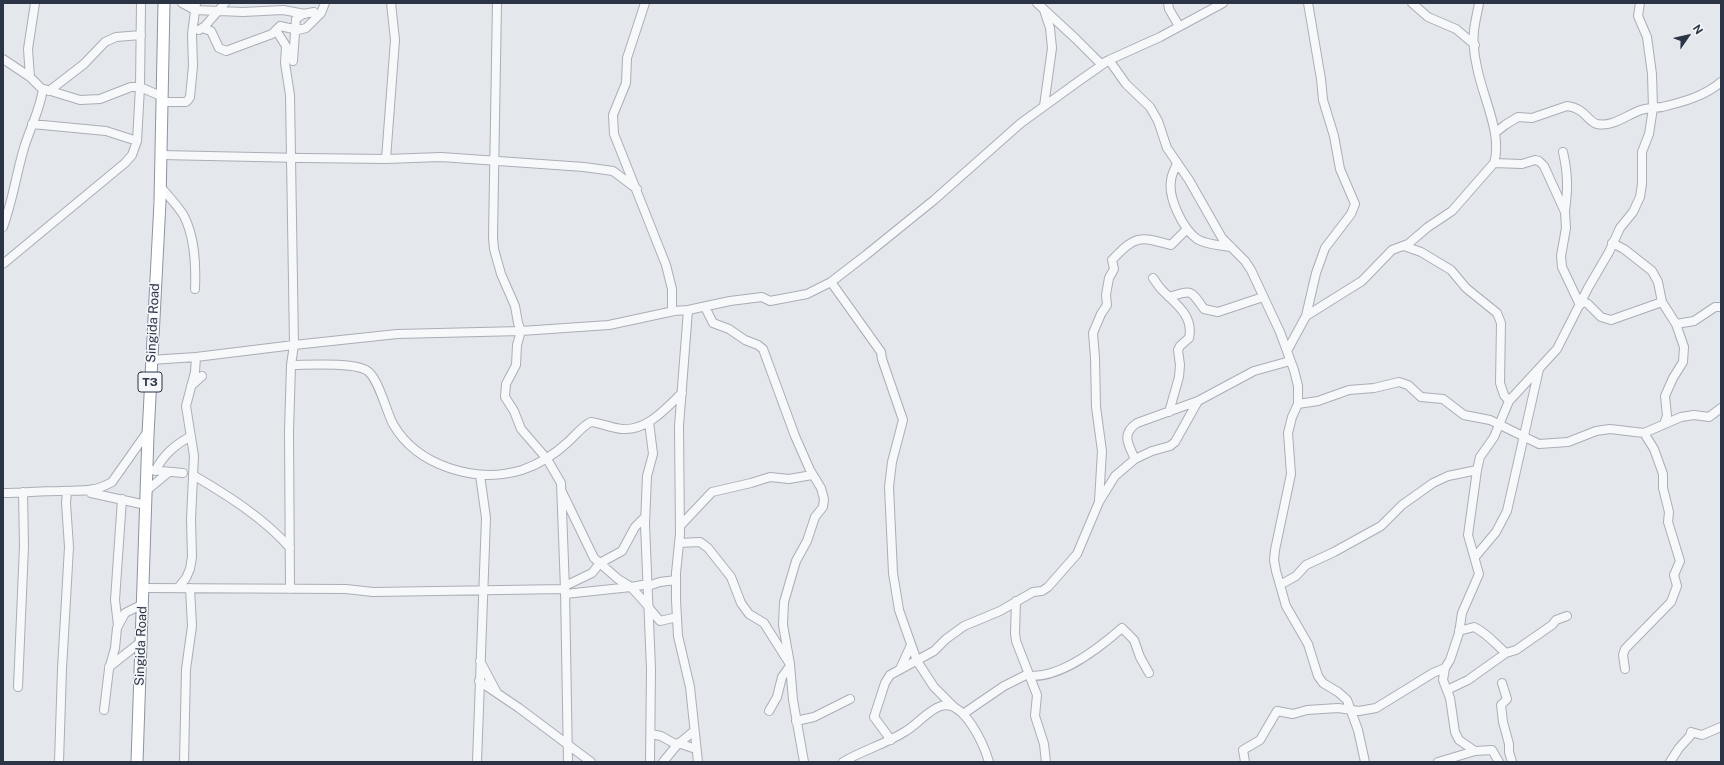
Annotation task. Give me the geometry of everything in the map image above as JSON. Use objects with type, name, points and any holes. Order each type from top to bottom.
[{"type":"highway","name":"Singida Road","points":[[137,762],[144,588],[146,491],[151,470],[148,431],[160,187],[164,3]]},
{"type":"street","points":[[30,77],[28,49],[35,3]]},
{"type":"street","points":[[3,264],[125,163],[132,155],[137,141],[140,87],[141,3]]},
{"type":"street","points":[[182,3],[217,11],[283,10],[305,14]]},
{"type":"street","points":[[192,34],[202,28],[224,3]]},
{"type":"street","points":[[202,28],[211,31],[219,48],[226,52],[272,34],[280,26],[302,30],[306,28],[321,12],[325,3]]},
{"type":"street","points":[[386,159],[395,40],[391,3]]},
{"type":"street","points":[[497,3],[494,249],[521,331],[517,346],[516,365],[506,384],[506,397],[514,411],[521,429],[547,459],[561,483],[565,590],[568,762]]},
{"type":"street","points":[[645,3],[627,58],[626,83],[613,115],[614,134],[666,265],[672,289],[672,310],[674,311]]},
{"type":"street","points":[[1168,3],[1169,9],[1179,26]]},
{"type":"street","points":[[1039,4],[1102,64],[1223,3]]},
{"type":"street","points":[[1287,351],[1306,316],[1316,273],[1325,248],[1352,214],[1355,204],[1340,169],[1334,136],[1323,100],[1321,79],[1308,3]]},
{"type":"street","points":[[1412,3],[1428,17],[1456,29],[1475,45]]},
{"type":"street","points":[[1422,3],[1424,14]]},
{"type":"street","points":[[1306,316],[1362,281],[1392,250],[1404,246],[1452,211],[1494,163],[1497,156],[1495,133],[1476,67],[1474,25],[1479,3]]},
{"type":"street","points":[[1475,751],[1459,740],[1455,732],[1450,698],[1443,680],[1445,668],[1450,660],[1459,631],[1462,613],[1479,574],[1468,535],[1477,470],[1480,457],[1494,437],[1509,401],[1556,349],[1620,228],[1633,212],[1640,197],[1642,184],[1642,152],[1649,134],[1653,108],[1652,74],[1647,37],[1638,16],[1640,3]]},
{"type":"street","points":[[1039,4],[1050,28],[1052,48],[1044,106]]},
{"type":"street","points":[[3,59],[46,90],[86,101],[100,99],[131,87],[140,87],[163,100],[186,102],[190,97],[193,66],[192,34],[196,6]]},
{"type":"street","points":[[293,61],[296,19],[305,14],[314,12]]},
{"type":"street","points":[[276,30],[286,46],[285,64],[290,95],[292,158],[294,344],[291,365],[289,471],[290,589]]},
{"type":"street","points":[[3,227],[10,207],[22,155],[32,124],[46,90],[84,64],[106,42],[116,37],[141,35]]},
{"type":"street","points":[[151,360],[196,357],[294,344],[397,334],[521,331],[609,325],[730,301],[762,297],[770,301],[807,294],[831,282],[934,200],[987,152],[1044,106],[1109,60]]},
{"type":"street","points":[[1109,60],[1126,84],[1150,107],[1158,121],[1167,148],[1189,180],[1222,238],[1248,265],[1287,351],[1294,370],[1298,386],[1298,404],[1292,417],[1288,433],[1291,474],[1274,555],[1275,565],[1289,613],[1308,644],[1318,676],[1323,684],[1342,696],[1351,710],[1365,762]]},
{"type":"street","points":[[1495,133],[1518,117],[1532,118],[1567,106],[1579,109],[1593,122],[1598,124],[1615,123],[1636,112],[1696,97],[1721,82]]},
{"type":"street","points":[[32,124],[106,131],[137,141]]},
{"type":"street","points":[[1563,152],[1567,170],[1568,186],[1565,212],[1566,228],[1561,256],[1562,267],[1581,303]]},
{"type":"street","points":[[161,155],[386,159],[441,157],[494,162],[584,167],[613,172],[637,189]]},
{"type":"street","points":[[1494,163],[1522,164],[1536,160],[1542,163],[1552,181],[1565,212]]},
{"type":"street","points":[[1177,163],[1171,180],[1171,194],[1187,229],[1198,239],[1208,244],[1231,247]]},
{"type":"street","points":[[160,187],[183,216],[193,241],[196,268],[195,288]]},
{"type":"street","points":[[1099,502],[1102,451],[1096,407],[1095,347],[1093,333],[1100,314],[1107,305],[1106,295],[1109,278],[1114,269],[1112,260],[1123,249],[1139,239],[1150,239],[1171,245],[1187,229]]},
{"type":"street","points":[[1612,243],[1624,249],[1652,272],[1658,282],[1662,302],[1676,324],[1685,354],[1683,362],[1673,378],[1665,396],[1667,416],[1664,424]]},
{"type":"street","points":[[1404,246],[1421,252],[1451,270],[1466,288],[1490,306],[1500,318],[1500,383],[1504,395],[1509,401]]},
{"type":"street","points":[[1153,278],[1185,313],[1190,333],[1189,338],[1180,346],[1178,350],[1180,365],[1169,412]]},
{"type":"street","points":[[831,282],[882,352],[882,359],[903,419],[892,462],[889,487],[893,573],[899,610],[917,661],[934,687],[963,714],[971,725],[989,762]]},
{"type":"street","points":[[1169,297],[1188,291],[1194,293],[1204,309],[1218,312],[1263,297]]},
{"type":"street","points":[[1581,303],[1588,304],[1601,317],[1611,320],[1662,302]]},
{"type":"street","points":[[705,307],[713,322],[729,329],[745,340],[760,346],[763,349],[794,432],[812,475],[821,488],[824,499],[823,507],[815,517],[807,541],[796,561],[784,602],[783,626],[790,665],[796,721],[804,762]]},
{"type":"street","points":[[1676,324],[1694,321],[1715,307],[1721,307]]},
{"type":"street","points":[[688,310],[679,426],[680,526],[676,580],[678,630],[690,687],[698,762]]},
{"type":"street","points":[[178,588],[186,578],[190,569],[192,557],[191,519],[194,456],[186,406],[195,372],[196,357]]},
{"type":"street","points":[[1135,459],[1128,442],[1128,431],[1137,423],[1198,401],[1243,375],[1290,361]]},
{"type":"street","points":[[291,365],[352,366],[368,370],[375,380],[393,424],[409,444],[444,466],[480,475],[514,472],[547,459],[569,441],[584,426],[591,422],[622,429],[640,427],[649,422],[682,393]]},
{"type":"street","points":[[1475,557],[1496,532],[1506,511],[1524,436],[1524,427],[1539,368]]},
{"type":"street","points":[[191,387],[202,376]]},
{"type":"street","points":[[1298,404],[1318,401],[1349,390],[1374,388],[1399,382],[1408,385],[1421,397],[1444,399],[1464,415],[1485,418],[1539,444],[1568,442],[1596,431],[1610,429],[1644,433],[1685,416],[1709,417],[1721,408]]},
{"type":"street","points":[[891,740],[876,722],[874,717],[888,678],[900,669],[934,651],[946,639],[964,626],[1000,611],[1033,592],[1048,587],[1077,554],[1099,502],[1115,476],[1135,459],[1152,451],[1170,446],[1175,442],[1198,401]]},
{"type":"street","points":[[649,422],[653,454],[647,476],[645,517],[649,608],[650,762]]},
{"type":"street","points":[[82,492],[96,490],[112,482],[148,431]]},
{"type":"street","points":[[1625,669],[1623,655],[1625,649],[1671,602],[1678,586],[1674,575],[1680,561],[1668,522],[1669,512],[1663,488],[1663,474],[1654,449],[1644,433]]},
{"type":"street","points":[[151,470],[174,446],[191,436]]},
{"type":"street","points":[[151,470],[183,473]]},
{"type":"street","points":[[1280,585],[1296,576],[1306,565],[1339,550],[1381,526],[1408,500],[1433,483],[1448,476],[1477,470]]},
{"type":"street","points":[[146,491],[169,472]]},
{"type":"street","points":[[193,475],[252,513],[278,534],[290,548]]},
{"type":"street","points":[[477,762],[486,518],[480,475]]},
{"type":"street","points":[[680,526],[712,492],[770,477],[789,479],[812,475]]},
{"type":"street","points":[[59,762],[62,670],[69,547],[66,504],[67,491]]},
{"type":"street","points":[[561,491],[570,506],[589,549],[600,563],[618,579],[631,587],[658,620],[678,630]]},
{"type":"street","points":[[5,492],[82,492],[122,499],[146,506]]},
{"type":"street","points":[[18,687],[24,546],[23,492]]},
{"type":"street","points":[[104,710],[109,667],[118,625],[115,593],[122,499]]},
{"type":"street","points":[[565,590],[592,573],[600,563],[622,550],[635,527],[645,517]]},
{"type":"street","points":[[679,543],[700,542],[708,548],[732,579],[741,603],[749,614],[764,623],[790,665]]},
{"type":"street","points":[[144,588],[346,589],[373,592],[565,590],[631,587],[676,580]]},
{"type":"street","points":[[184,762],[186,669],[192,626],[190,588]]},
{"type":"street","points":[[1016,601],[1015,637],[1028,675],[1037,695],[1035,716],[1044,744],[1046,762]]},
{"type":"street","points":[[118,625],[125,613],[143,604]]},
{"type":"street","points":[[1447,690],[1468,680],[1506,652],[1516,650],[1552,625],[1556,620],[1567,616]]},
{"type":"street","points":[[662,621],[677,617]]},
{"type":"street","points":[[1459,631],[1474,627],[1484,632],[1497,646],[1506,652]]},
{"type":"street","points":[[963,714],[1004,686],[1028,675],[1039,676],[1059,670],[1094,650],[1122,628],[1134,640],[1140,657],[1149,674]]},
{"type":"street","points":[[109,667],[142,641]]},
{"type":"street","points":[[900,669],[911,645]]},
{"type":"street","points":[[480,660],[497,693]]},
{"type":"street","points":[[769,711],[777,697],[782,677],[790,665]]},
{"type":"street","points":[[1245,762],[1243,750],[1260,740],[1277,711],[1293,714],[1307,710],[1338,708],[1358,711],[1376,708],[1433,673],[1445,668]]},
{"type":"street","points":[[479,681],[591,762]]},
{"type":"street","points":[[1502,683],[1507,699],[1501,705],[1501,712],[1508,737],[1509,752],[1512,762]]},
{"type":"street","points":[[796,721],[814,717],[850,699]]},
{"type":"street","points":[[843,762],[891,740],[942,705],[954,707]]},
{"type":"street","points":[[1670,762],[1679,748],[1690,736],[1691,732],[1702,734],[1721,727]]},
{"type":"street","points":[[663,762],[677,744],[694,731]]},
{"type":"street","points":[[651,734],[661,736],[677,744],[696,748]]},
{"type":"street","points":[[1438,762],[1475,751],[1492,750],[1499,762]]}]
